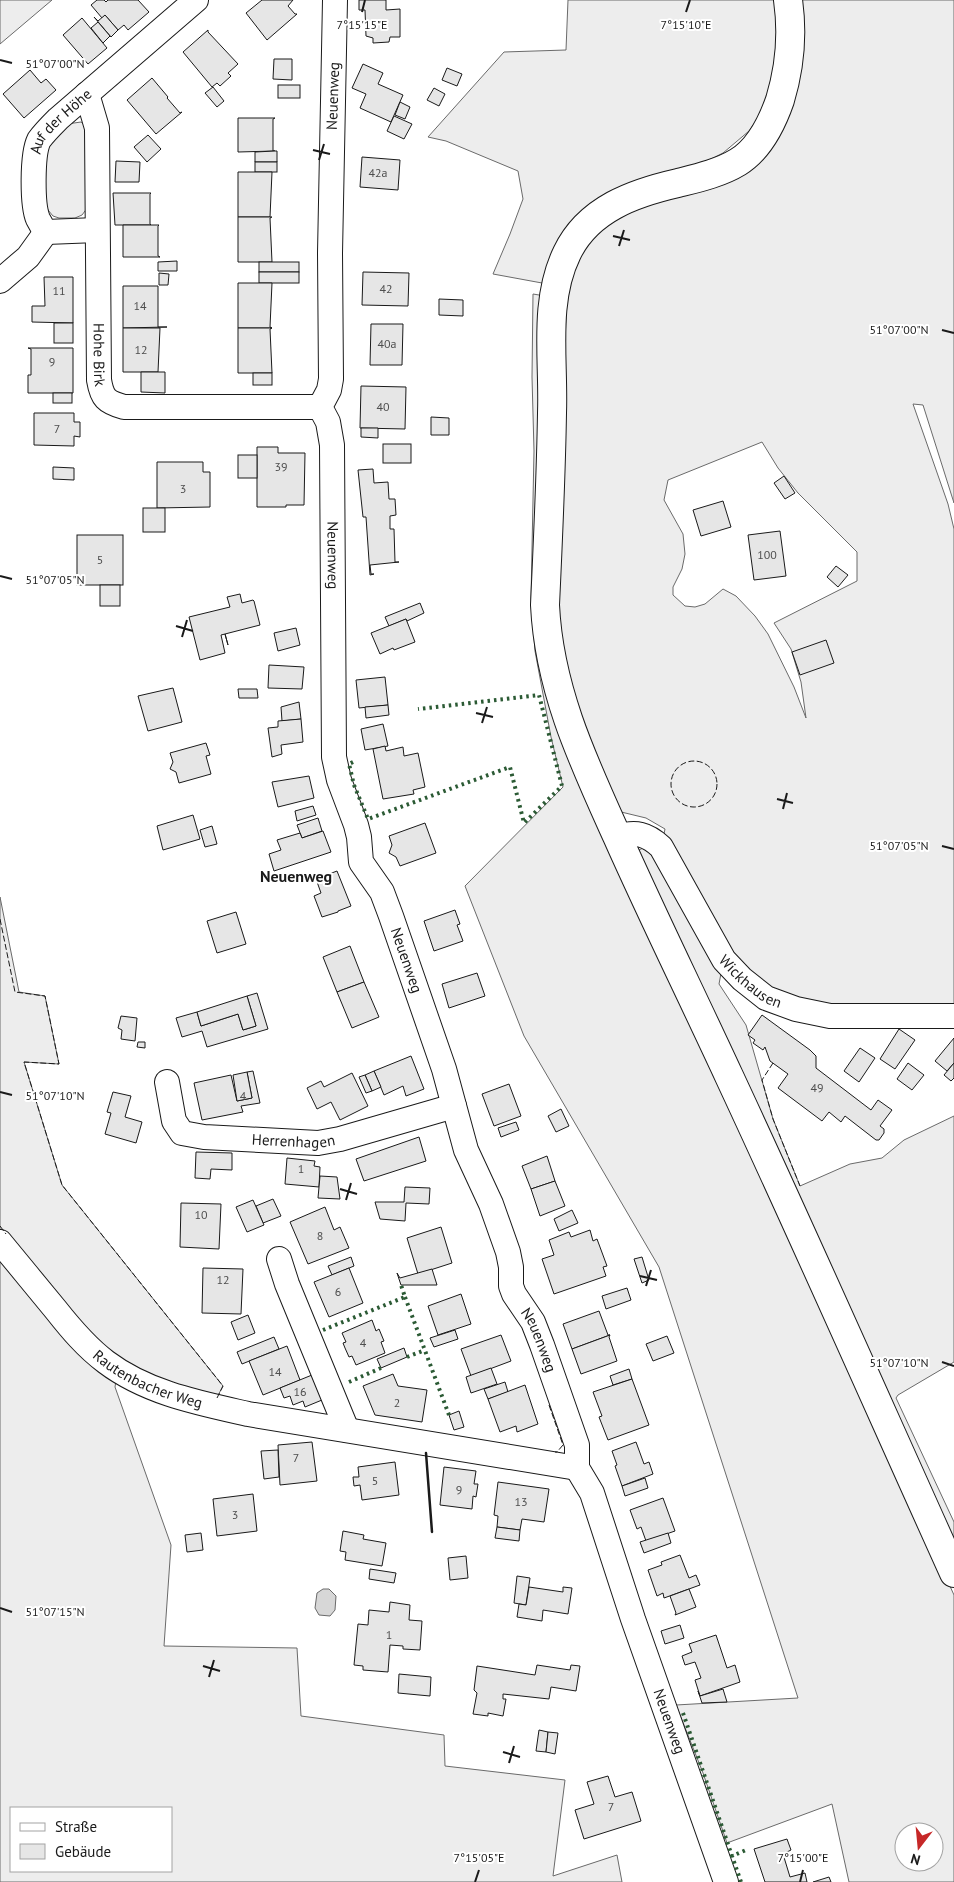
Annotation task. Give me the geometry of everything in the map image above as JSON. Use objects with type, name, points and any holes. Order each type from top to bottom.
[{"type":"main road","points":[[788,0],[791,48],[786,80],[776,112],[763,136],[753,149],[738,162],[714,173],[632,196],[615,204],[583,229],[568,251],[559,272],[554,294],[552,324],[552,411],[545,605],[547,632],[556,684],[578,752],[729,1077],[954,1573]]},
{"type":"street","name":"Auf der Höhe","points":[[46,232],[37,218],[35,203],[36,149],[39,140],[52,125],[196,0]]},
{"type":"street","name":"Neuenweg","points":[[335,0],[330,253],[331,379],[329,390],[320,407],[328,422],[332,445],[334,757],[339,780],[359,837],[361,862],[379,887],[391,916],[444,1069],[466,1150],[491,1204],[508,1252],[511,1267],[511,1286],[514,1294],[533,1322],[575,1436],[577,1468],[592,1493],[632,1619],[726,1882]]},
{"type":"street","name":"Hohe Birk","points":[[87,94],[97,128],[98,380],[101,391],[109,403],[124,407],[320,407]]},
{"type":"street","points":[[0,281],[28,256],[46,232],[97,230]]},
{"type":"street","name":"Wickhausen","points":[[617,837],[627,834],[638,834],[652,838],[661,848],[724,960],[742,979],[766,998],[803,1011],[830,1016],[954,1016]]},
{"type":"street","name":"Herrenhagen","points":[[167,1082],[174,1121],[182,1133],[204,1137],[318,1143],[340,1139],[454,1106]]},
{"type":"street","name":"Rautenbacher Weg","points":[[0,1242],[82,1342],[107,1363],[132,1378],[159,1390],[198,1403],[248,1414],[577,1468]]},
{"type":"street","points":[[279,1259],[287,1284],[347,1430]]},
{"type":"shaded area","points":[[0,0],[52,0],[0,44]]},
{"type":"shaded area","points":[[568,0],[778,0],[780,56],[764,110],[749,131],[723,153],[703,163],[645,180],[542,283],[493,274],[523,199],[518,171],[446,141],[428,137],[504,52],[566,50]]},
{"type":"shaded area","points":[[798,0],[954,0],[954,503],[923,405],[913,404],[948,504],[954,529],[954,1008],[831,1007],[769,989],[739,965],[664,834],[665,829],[646,818],[617,811],[569,696],[555,606],[567,290],[582,246],[622,212],[715,184],[802,60],[804,25]],"holes":[[[762,442],[778,468],[798,493],[857,552],[857,581],[774,623],[791,649],[801,682],[806,718],[794,687],[768,634],[755,616],[736,596],[723,589],[705,604],[695,607],[685,606],[673,595],[673,587],[682,569],[685,554],[683,534],[664,500],[668,480]]]},
{"type":"shaded area","points":[[81,122],[87,126],[88,207],[82,215],[75,218],[59,218],[53,216],[48,210],[45,201],[46,155],[49,144],[67,124]]},
{"type":"shaded area","points":[[533,294],[539,295],[544,299],[539,636],[859,1386],[954,1595],[954,1882],[849,1882],[832,1804],[727,1843],[703,1773],[676,1705],[798,1698],[659,1267],[524,1036],[465,886],[563,787],[551,737],[535,651],[531,598],[534,451],[532,377]]},
{"type":"shaded area","points":[[643,848],[651,849],[722,968],[719,984],[746,1025],[773,1119],[800,1186],[850,1164],[882,1158],[904,1140],[954,1116],[954,1362],[896,1398],[954,1522],[954,1553],[637,858],[639,850]]},
{"type":"shaded area","points":[[0,897],[19,992],[45,996],[59,1064],[24,1062],[62,1185],[223,1386],[215,1401],[122,1366],[0,1234]]},
{"type":"shaded area","points":[[0,1250],[116,1381],[115,1387],[171,1545],[164,1646],[297,1648],[301,1716],[444,1735],[445,1766],[565,1780],[553,1876],[617,1855],[622,1882],[0,1882]]},
{"type":"shaded area","points":[[323,1589],[329,1589],[336,1596],[335,1610],[330,1616],[319,1615],[315,1608],[317,1593]]},
{"type":"building","points":[[97,0],[104,0],[106,2],[108,0],[138,0],[149,12],[128,30],[124,25],[118,30],[105,15],[102,18],[91,5]]},
{"type":"building","points":[[262,0],[293,0],[288,6],[297,14],[267,40],[246,13]]},
{"type":"building","points":[[359,0],[386,0],[386,10],[400,9],[400,37],[390,37],[389,42],[373,43],[373,38],[366,36],[365,10],[359,10]]},
{"type":"building","points":[[105,15],[118,30],[111,37],[94,17],[98,21]]},
{"type":"building","points":[[82,18],[107,48],[88,64],[63,35]]},
{"type":"building","points":[[98,22],[110,36],[103,43],[91,28]]},
{"type":"building","points":[[208,30],[238,64],[228,73],[231,76],[220,86],[217,83],[212,87],[183,52]]},
{"type":"building","points":[[274,59],[292,59],[292,80],[273,79]]},
{"type":"building","points":[[363,64],[383,73],[378,84],[403,95],[391,122],[360,108],[366,94],[352,88]]},
{"type":"building","points":[[447,68],[462,74],[457,86],[442,80]]},
{"type":"building","points":[[30,70],[41,83],[46,79],[56,90],[24,118],[3,94]]},
{"type":"building","points":[[152,78],[180,113],[182,112],[156,134],[127,100]]},
{"type":"building","points":[[278,85],[300,85],[300,98],[278,98]]},
{"type":"building","points":[[213,87],[224,101],[217,107],[205,93]]},
{"type":"building","points":[[434,88],[445,94],[439,106],[427,100]]},
{"type":"building","points":[[400,102],[410,107],[405,119],[395,115]]},
{"type":"building","points":[[394,116],[412,124],[404,139],[387,131]]},
{"type":"building","points":[[238,118],[275,118],[273,119],[273,151],[275,151],[238,152]]},
{"type":"building","points":[[148,135],[161,149],[147,162],[134,147]]},
{"type":"building","points":[[277,151],[277,162],[255,162],[255,152]]},
{"type":"building","points":[[362,157],[400,160],[398,190],[360,187]]},
{"type":"building","points":[[116,161],[140,162],[139,182],[115,182]]},
{"type":"building","points":[[255,162],[277,162],[277,172],[255,172]]},
{"type":"building","points":[[238,172],[272,172],[270,217],[238,217]]},
{"type":"building","points":[[113,193],[151,193],[151,225],[115,225]]},
{"type":"building","points":[[238,217],[272,217],[270,218],[272,262],[238,262]]},
{"type":"building","points":[[123,225],[159,225],[158,256],[160,257],[123,257]]},
{"type":"building","points":[[177,261],[177,271],[158,271],[158,262]]},
{"type":"building","points":[[259,262],[299,262],[299,272],[259,272]]},
{"type":"building","points":[[259,272],[299,272],[299,283],[259,283]]},
{"type":"building","points":[[363,272],[409,273],[408,306],[362,305]]},
{"type":"building","points":[[159,273],[169,274],[168,285],[159,285]]},
{"type":"building","points":[[44,277],[73,277],[73,323],[32,322],[32,306],[45,306]]},
{"type":"building","points":[[238,283],[272,283],[270,327],[272,328],[238,328]]},
{"type":"building","points":[[123,286],[158,286],[158,327],[167,327],[123,328]]},
{"type":"building","points":[[439,299],[463,300],[463,316],[439,315]]},
{"type":"building","points":[[54,323],[73,323],[73,343],[54,343]]},
{"type":"building","points":[[371,324],[403,324],[402,365],[370,365]]},
{"type":"building","points":[[123,328],[160,328],[158,372],[123,372]]},
{"type":"building","points":[[238,328],[272,328],[270,329],[272,373],[238,373]]},
{"type":"building","points":[[28,348],[73,348],[73,393],[28,393],[28,375],[31,375],[31,349]]},
{"type":"building","points":[[141,372],[165,372],[165,393],[141,392]]},
{"type":"building","points":[[253,373],[272,373],[272,385],[253,385]]},
{"type":"building","points":[[361,386],[406,387],[405,429],[360,428]]},
{"type":"building","points":[[53,393],[72,393],[72,403],[53,403]]},
{"type":"building","points":[[34,413],[74,413],[74,422],[80,422],[80,437],[74,436],[74,446],[34,445]]},
{"type":"building","points":[[431,417],[449,418],[449,435],[431,435]]},
{"type":"building","points":[[361,428],[378,428],[378,438],[361,437]]},
{"type":"building","points":[[383,444],[411,444],[411,463],[383,463]]},
{"type":"building","points":[[257,447],[278,447],[278,453],[305,453],[304,505],[257,507]]},
{"type":"building","points":[[238,455],[257,455],[257,478],[238,478]]},
{"type":"building","points":[[157,462],[203,462],[203,472],[210,472],[210,507],[157,508]]},
{"type":"building","points":[[53,467],[74,468],[74,480],[53,479]]},
{"type":"building","points":[[373,469],[374,483],[388,482],[389,499],[395,499],[396,515],[390,516],[390,529],[394,529],[395,562],[399,562],[370,565],[371,574],[374,574],[370,575],[366,517],[363,517],[358,470]]},
{"type":"building","points":[[784,476],[795,493],[785,499],[774,483]]},
{"type":"building","points":[[723,501],[731,527],[701,536],[693,510]]},
{"type":"building","points":[[143,508],[165,508],[165,532],[143,532]]},
{"type":"building","points":[[780,531],[786,576],[754,580],[748,535]]},
{"type":"building","points":[[77,535],[123,535],[123,585],[77,585]]},
{"type":"building","points":[[836,566],[848,575],[838,587],[827,577]]},
{"type":"building","points":[[100,585],[120,585],[120,606],[100,606]]},
{"type":"building","points":[[240,594],[242,603],[253,600],[260,625],[221,635],[225,653],[200,660],[189,617],[230,607],[227,597]]},
{"type":"building","points":[[420,603],[424,613],[407,621],[406,619],[389,626],[385,617]]},
{"type":"building","points":[[406,619],[415,642],[380,654],[371,633]]},
{"type":"building","points":[[296,628],[300,645],[278,651],[274,633]]},
{"type":"building","points":[[826,640],[834,663],[800,675],[792,652]]},
{"type":"building","points":[[269,665],[304,667],[302,689],[268,688]]},
{"type":"building","points":[[385,677],[388,705],[359,708],[356,680]]},
{"type":"building","points":[[173,688],[182,722],[148,731],[138,696]]},
{"type":"building","points":[[238,689],[257,689],[258,698],[239,698]]},
{"type":"building","points":[[299,702],[301,719],[282,721],[281,707]]},
{"type":"building","points":[[388,705],[389,715],[366,718],[365,707]]},
{"type":"building","points":[[301,719],[303,742],[281,745],[282,754],[272,757],[268,728],[278,727],[278,721]]},
{"type":"building","points":[[383,724],[388,746],[365,750],[361,729]]},
{"type":"building","points":[[206,743],[210,755],[206,756],[211,774],[179,783],[176,772],[170,769],[173,762],[170,753]]},
{"type":"building","points":[[385,746],[386,751],[403,747],[404,756],[418,753],[425,787],[413,790],[414,794],[383,799],[373,749]]},
{"type":"building","points":[[309,776],[314,798],[278,807],[272,782]]},
{"type":"building","points":[[313,806],[316,815],[297,821],[295,811]]},
{"type":"building","points":[[193,815],[200,839],[163,850],[157,826]]},
{"type":"building","points":[[318,818],[322,831],[302,838],[297,825]]},
{"type":"building","points":[[425,823],[436,853],[400,866],[396,857],[389,853],[392,845],[389,836]]},
{"type":"building","points":[[212,826],[217,844],[205,847],[200,830]]},
{"type":"building","points":[[323,831],[331,852],[274,871],[269,854],[281,850],[277,840],[300,833],[302,838]]},
{"type":"building","points":[[337,871],[351,906],[322,917],[314,896],[321,893],[316,879]]},
{"type":"building","points":[[455,910],[460,924],[457,925],[463,941],[434,951],[424,921]]},
{"type":"building","points":[[236,912],[246,944],[217,953],[207,921]]},
{"type":"building","points":[[350,946],[364,982],[337,992],[323,957]]},
{"type":"building","points":[[477,973],[485,996],[449,1008],[442,984]]},
{"type":"building","points":[[364,982],[379,1017],[352,1028],[337,992]]},
{"type":"building","points":[[257,993],[268,1029],[207,1047],[202,1031],[182,1037],[176,1018],[197,1012],[201,1026],[238,1014],[243,1030],[256,1026],[247,996]]},
{"type":"building","points":[[247,996],[256,1026],[243,1030],[238,1014],[201,1026],[197,1012]]},
{"type":"building","points":[[762,1015],[810,1050],[816,1056],[816,1068],[871,1110],[878,1100],[892,1110],[880,1126],[884,1129],[884,1133],[879,1140],[876,1140],[845,1116],[841,1122],[829,1112],[822,1121],[778,1088],[788,1074],[770,1061],[765,1047],[763,1050],[753,1043],[755,1040],[748,1035]]},
{"type":"building","points":[[121,1016],[137,1018],[135,1041],[121,1039],[122,1030],[118,1028]]},
{"type":"building","points":[[899,1029],[915,1040],[895,1069],[880,1059]]},
{"type":"building","points":[[954,1038],[954,1063],[947,1071],[935,1061]]},
{"type":"building","points":[[138,1042],[145,1042],[145,1048],[137,1047]]},
{"type":"building","points":[[860,1048],[875,1058],[859,1082],[844,1071]]},
{"type":"building","points":[[411,1056],[424,1089],[406,1096],[403,1086],[384,1095],[374,1071]]},
{"type":"building","points":[[908,1063],[924,1075],[912,1090],[897,1079]]},
{"type":"building","points":[[954,1063],[954,1078],[951,1081],[944,1075]]},
{"type":"building","points":[[253,1071],[260,1103],[241,1106],[243,1112],[202,1120],[194,1083],[231,1075],[237,1101],[252,1098],[247,1072]]},
{"type":"building","points":[[374,1071],[381,1087],[372,1091],[365,1075]]},
{"type":"building","points":[[247,1072],[252,1098],[237,1101],[233,1075]]},
{"type":"building","points":[[352,1073],[368,1106],[340,1120],[331,1102],[317,1109],[307,1088],[321,1081],[324,1087]]},
{"type":"building","points":[[365,1075],[372,1091],[366,1093],[359,1077]]},
{"type":"building","points":[[509,1084],[521,1116],[494,1126],[482,1094]]},
{"type":"building","points":[[113,1092],[131,1096],[125,1117],[142,1122],[136,1143],[105,1134],[111,1113],[107,1112]]},
{"type":"building","points":[[561,1109],[569,1126],[556,1132],[548,1116]]},
{"type":"building","points":[[516,1122],[519,1130],[501,1137],[498,1128]]},
{"type":"building","points":[[419,1137],[426,1161],[364,1181],[356,1159]]},
{"type":"building","points":[[196,1152],[232,1153],[232,1170],[211,1169],[210,1179],[195,1178]]},
{"type":"building","points":[[547,1156],[555,1181],[531,1189],[522,1166]]},
{"type":"building","points":[[287,1158],[315,1161],[314,1166],[320,1167],[319,1187],[285,1184]]},
{"type":"building","points":[[320,1176],[337,1177],[340,1199],[318,1198]]},
{"type":"building","points":[[555,1181],[565,1206],[540,1216],[531,1189]]},
{"type":"building","points":[[405,1187],[430,1188],[429,1204],[406,1203],[405,1221],[380,1219],[375,1202],[404,1202]]},
{"type":"building","points":[[273,1199],[281,1216],[263,1223],[256,1206]]},
{"type":"building","points":[[253,1200],[264,1225],[247,1232],[236,1207]]},
{"type":"building","points":[[181,1203],[221,1204],[219,1249],[180,1247]]},
{"type":"building","points":[[325,1207],[334,1230],[340,1227],[349,1248],[308,1264],[290,1222]]},
{"type":"building","points":[[572,1210],[578,1223],[559,1231],[554,1219]]},
{"type":"building","points":[[441,1227],[452,1263],[418,1274],[407,1238]]},
{"type":"building","points":[[590,1230],[593,1241],[597,1239],[607,1266],[603,1267],[606,1276],[554,1294],[542,1259],[554,1255],[549,1240],[569,1232],[571,1237]]},
{"type":"building","points":[[351,1257],[354,1266],[332,1275],[328,1266]]},
{"type":"building","points":[[642,1257],[649,1280],[642,1283],[634,1259]]},
{"type":"building","points":[[203,1268],[243,1269],[241,1314],[202,1313]]},
{"type":"building","points":[[349,1268],[363,1303],[329,1317],[314,1282]]},
{"type":"building","points":[[432,1269],[437,1285],[401,1285],[397,1273],[400,1278]]},
{"type":"building","points":[[627,1288],[631,1300],[606,1309],[602,1296]]},
{"type":"building","points":[[461,1294],[471,1324],[438,1335],[428,1306]]},
{"type":"building","points":[[599,1311],[608,1335],[610,1335],[572,1349],[563,1324]]},
{"type":"building","points":[[248,1315],[255,1333],[238,1340],[231,1322]]},
{"type":"building","points":[[372,1320],[376,1331],[379,1329],[384,1341],[381,1342],[385,1353],[356,1365],[352,1356],[349,1357],[345,1348],[343,1343],[346,1342],[342,1333]]},
{"type":"building","points":[[455,1330],[458,1339],[434,1347],[430,1338]]},
{"type":"building","points":[[501,1335],[511,1361],[471,1376],[461,1349]]},
{"type":"building","points":[[610,1335],[617,1361],[581,1374],[572,1349]]},
{"type":"building","points":[[667,1336],[674,1353],[653,1361],[646,1344]]},
{"type":"building","points":[[274,1337],[279,1349],[242,1364],[237,1352]]},
{"type":"building","points":[[287,1346],[300,1380],[263,1395],[249,1361]]},
{"type":"building","points":[[404,1348],[407,1357],[381,1368],[377,1359]]},
{"type":"building","points":[[491,1368],[497,1384],[471,1393],[466,1377]]},
{"type":"building","points":[[629,1369],[632,1379],[613,1385],[610,1376]]},
{"type":"building","points":[[393,1374],[398,1386],[427,1390],[422,1422],[375,1415],[363,1386]]},
{"type":"building","points":[[312,1375],[322,1400],[305,1407],[303,1401],[293,1405],[290,1396],[284,1398],[280,1388]]},
{"type":"building","points":[[632,1379],[649,1425],[608,1440],[599,1417],[602,1416],[593,1392]]},
{"type":"building","points":[[505,1382],[508,1392],[488,1399],[484,1389]]},
{"type":"building","points":[[525,1385],[538,1424],[517,1432],[516,1426],[500,1432],[488,1399]]},
{"type":"building","points":[[459,1411],[464,1427],[454,1430],[449,1415]]},
{"type":"building","points":[[312,1442],[317,1481],[280,1485],[278,1445]]},
{"type":"building","points":[[636,1442],[644,1464],[649,1462],[653,1474],[622,1486],[612,1451]]},
{"type":"building","points":[[278,1450],[279,1477],[264,1479],[261,1451]]},
{"type":"building","points":[[395,1462],[399,1495],[362,1500],[360,1485],[354,1486],[353,1477],[359,1477],[358,1467]]},
{"type":"building","points":[[444,1467],[476,1471],[474,1484],[478,1484],[476,1497],[473,1496],[472,1509],[440,1505]]},
{"type":"building","points":[[645,1478],[648,1488],[625,1496],[622,1486]]},
{"type":"building","points":[[498,1482],[549,1489],[544,1522],[522,1519],[520,1530],[497,1527],[498,1516],[494,1515]]},
{"type":"building","points":[[253,1494],[257,1531],[217,1536],[213,1499]]},
{"type":"building","points":[[663,1498],[675,1531],[646,1541],[641,1527],[637,1529],[630,1510]]},
{"type":"building","points":[[497,1527],[520,1530],[519,1541],[495,1538]]},
{"type":"building","points":[[343,1531],[364,1535],[363,1539],[386,1543],[382,1566],[345,1560],[346,1552],[340,1551]]},
{"type":"building","points":[[201,1533],[203,1550],[187,1552],[185,1535]]},
{"type":"building","points":[[668,1533],[671,1543],[644,1553],[640,1542]]},
{"type":"building","points":[[680,1555],[689,1578],[696,1575],[700,1585],[664,1598],[663,1593],[657,1596],[648,1570],[662,1565],[661,1562]]},
{"type":"building","points":[[466,1556],[468,1578],[450,1580],[448,1558]]},
{"type":"building","points":[[370,1569],[396,1573],[394,1583],[369,1579]]},
{"type":"building","points":[[517,1576],[530,1578],[526,1605],[514,1603]]},
{"type":"building","points":[[529,1587],[563,1592],[563,1587],[572,1588],[568,1614],[543,1610],[542,1621],[517,1617],[519,1604],[526,1605]]},
{"type":"building","points":[[689,1589],[696,1607],[675,1615],[670,1596]]},
{"type":"building","points":[[390,1602],[410,1605],[409,1620],[422,1621],[420,1650],[403,1649],[403,1646],[390,1645],[388,1672],[363,1670],[363,1666],[354,1665],[358,1624],[368,1625],[369,1610],[389,1612]]},
{"type":"building","points":[[680,1625],[684,1638],[665,1644],[661,1631]]},
{"type":"building","points":[[716,1635],[727,1668],[735,1665],[740,1682],[700,1696],[695,1680],[701,1678],[695,1662],[685,1665],[682,1656],[692,1652],[689,1644]]},
{"type":"building","points":[[537,1665],[570,1670],[571,1665],[580,1666],[576,1691],[551,1687],[549,1699],[503,1694],[503,1699],[506,1699],[503,1716],[488,1713],[488,1716],[473,1714],[477,1693],[474,1690],[477,1666],[535,1675]]},
{"type":"building","points":[[399,1674],[431,1677],[430,1696],[398,1693]]},
{"type":"building","points":[[723,1689],[727,1702],[702,1703],[698,1691],[700,1696]]},
{"type":"building","points":[[539,1730],[548,1732],[546,1752],[536,1751]]},
{"type":"building","points":[[548,1732],[558,1733],[555,1754],[546,1752]]},
{"type":"building","points":[[608,1776],[615,1797],[632,1792],[641,1821],[584,1839],[575,1810],[594,1804],[587,1782]]},
{"type":"building","points":[[787,1839],[791,1850],[783,1854],[790,1877],[805,1873],[807,1882],[765,1882],[754,1849]]},
{"type":"building","points":[[829,1877],[831,1882],[813,1882]]},
{"type":"hedge","points":[[353,762],[349,764],[354,785],[368,819],[510,767],[524,823],[562,786],[539,695],[418,709]]},
{"type":"hedge","points":[[323,1330],[405,1297],[401,1285]]},
{"type":"hedge","points":[[405,1297],[449,1415]]},
{"type":"hedge","points":[[407,1357],[425,1350]]},
{"type":"hedge","points":[[349,1382],[381,1368]]},
{"type":"hedge","points":[[683,1713],[732,1856]]},
{"type":"hedge","points":[[741,1882],[732,1856],[746,1850]]},
{"type":"fence","points":[[690,761],[698,761],[707,765],[713,771],[717,784],[713,797],[707,803],[698,807],[690,807],[681,803],[675,797],[671,788],[671,780],[675,771],[681,765],[690,761]]},
{"type":"fence","points":[[0,919],[15,992],[45,996],[59,1064],[24,1062],[62,1185],[223,1386],[217,1398]]},
{"type":"fence","points":[[773,1063],[762,1080],[773,1119],[800,1186]]},
{"type":"fence","points":[[0,1226],[6,1234]]},
{"type":"fence","points":[[549,1405],[563,1445],[555,1452]]},
{"type":"wall","points":[[426,1453],[432,1532]]},
{"type":"district","name":"Neuenweg","points":[[296,876]]}]
